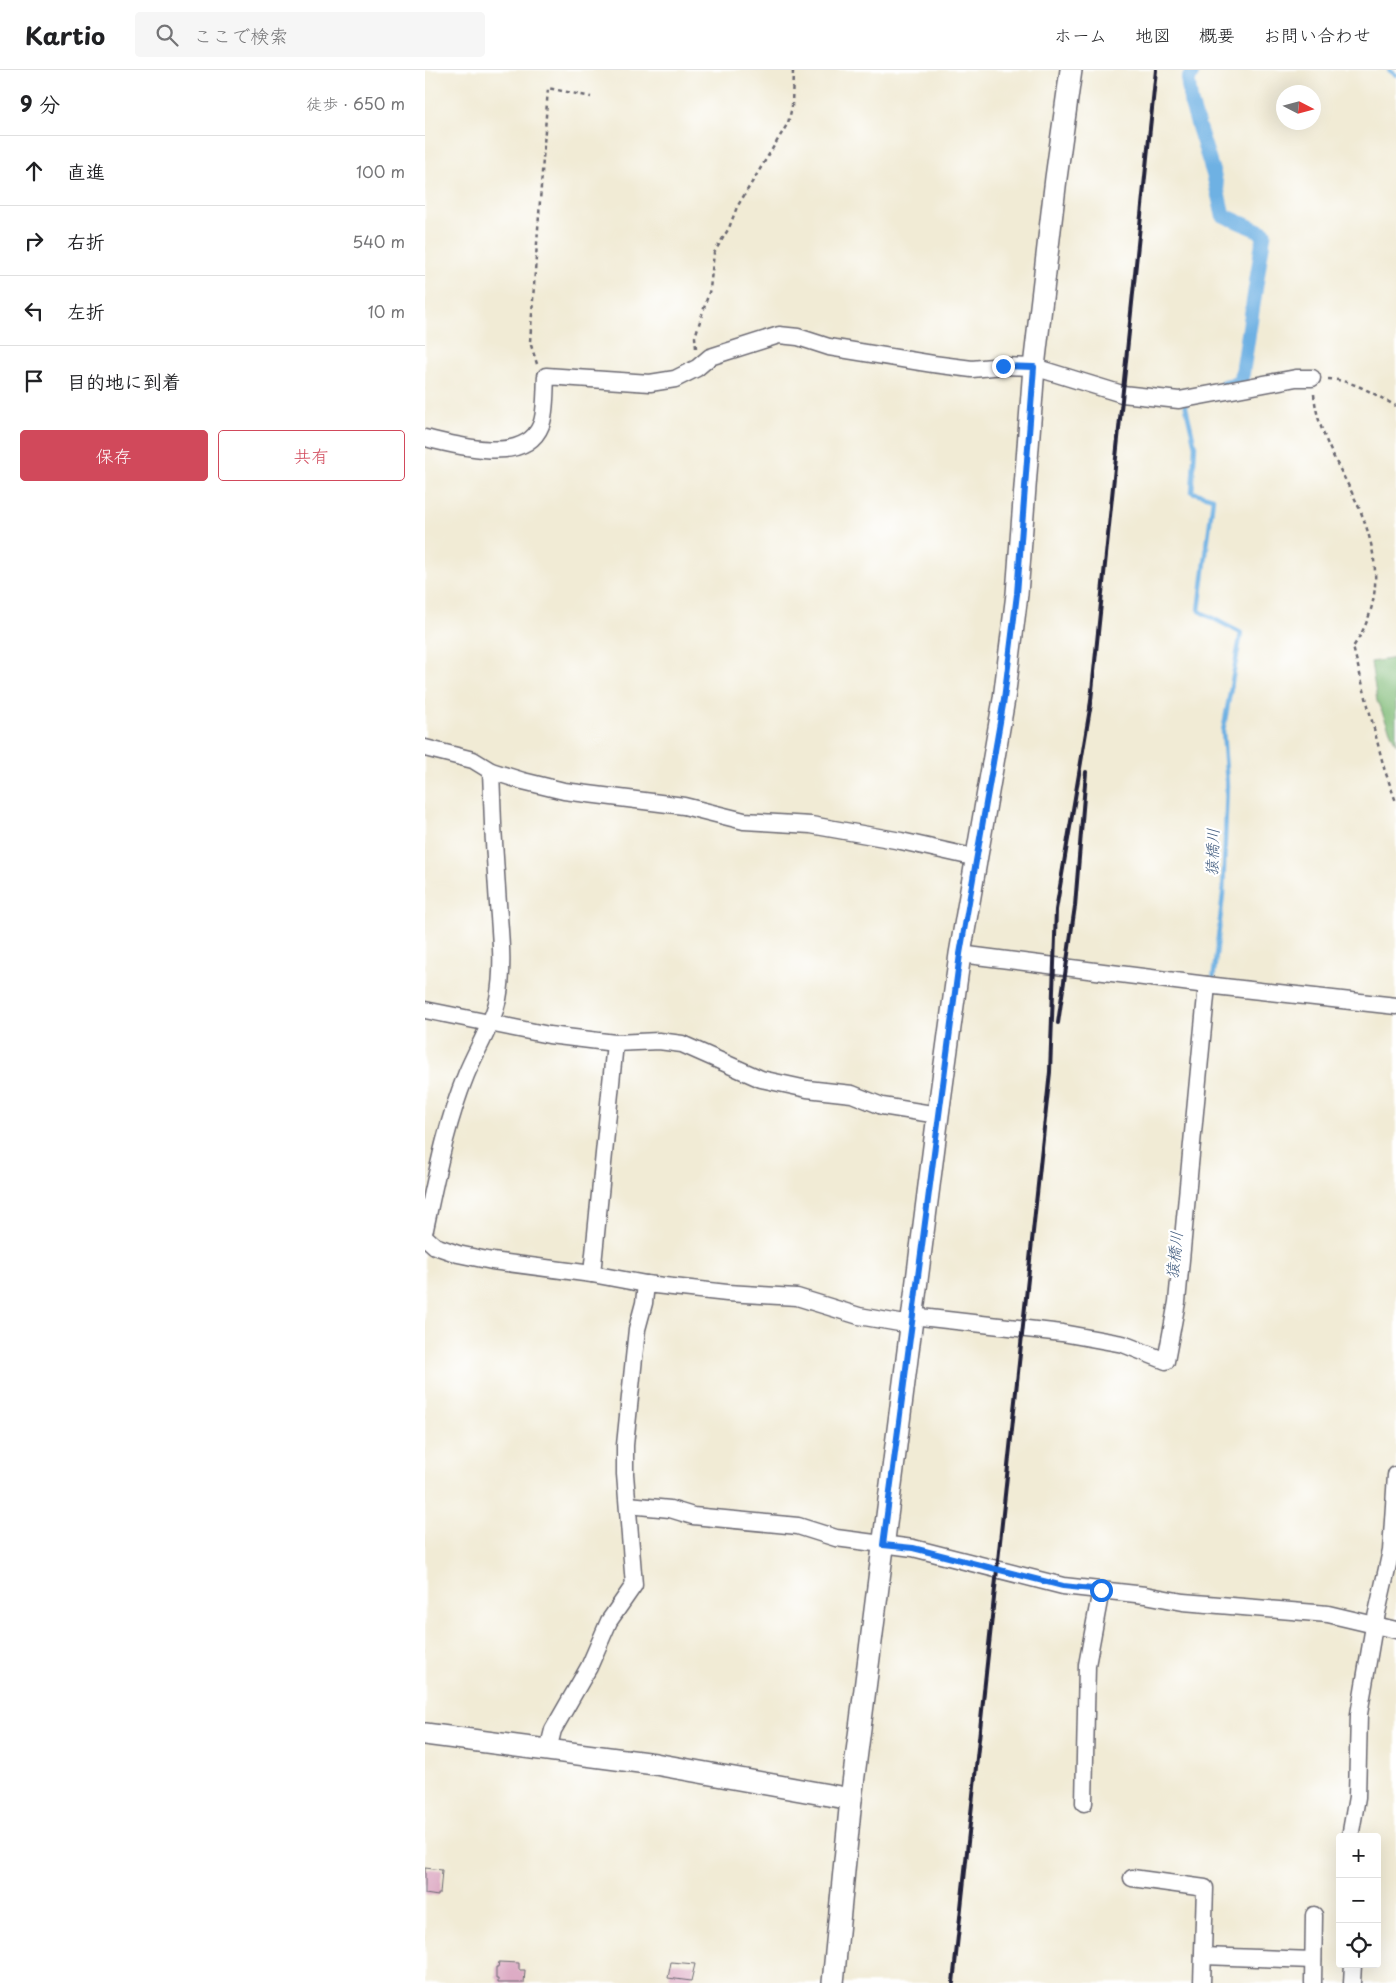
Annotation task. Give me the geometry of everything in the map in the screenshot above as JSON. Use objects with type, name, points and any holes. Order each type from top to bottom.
[{"type":"street","points":[[833,1983],[851,1799],[938,1115],[960,954],[1004,699],[1017,594],[1034,367],[1056,178],[1071,70]]},
{"type":"street","points":[[425,438],[471,448],[493,450],[511,448],[535,436],[541,424],[546,376],[650,383],[675,379],[697,368],[710,357],[779,335],[798,337],[829,346],[972,369],[1003,366],[1034,367],[1122,394],[1183,399],[1296,378],[1313,378]]},
{"type":"street","points":[[425,748],[473,760],[491,771],[564,791],[684,806],[744,821],[811,825],[901,841],[977,858]]},
{"type":"street","points":[[425,1229],[439,1164],[454,1109],[466,1076],[491,1024],[498,998],[500,940],[491,771]]},
{"type":"street","points":[[960,954],[1211,986],[1396,1006]]},
{"type":"street","points":[[425,1237],[435,1246],[458,1254],[492,1261],[592,1274],[646,1284],[727,1293],[797,1297],[859,1316],[1071,1335],[1123,1344],[1165,1361],[1177,1302],[1211,986]]},
{"type":"street","points":[[425,1010],[549,1035],[615,1043],[659,1042],[682,1044],[761,1080],[807,1089],[852,1094],[882,1106],[938,1115]]},
{"type":"street","points":[[592,1274],[615,1043]]},
{"type":"street","points":[[548,1750],[553,1730],[589,1667],[609,1621],[633,1586],[625,1444],[637,1329],[644,1303],[646,1284]]},
{"type":"street","points":[[1351,1833],[1357,1797],[1359,1714],[1374,1626],[1391,1550],[1396,1475]]},
{"type":"street","points":[[628,1505],[670,1509],[693,1516],[799,1526],[836,1538],[913,1548],[1063,1586],[1145,1595],[1183,1602],[1328,1614],[1396,1630]]},
{"type":"street","points":[[1084,1803],[1087,1665],[1101,1590]]},
{"type":"street","points":[[425,1734],[655,1764],[851,1799]]},
{"type":"street","points":[[1132,1878],[1205,1888],[1203,1983]]},
{"type":"street","points":[[1313,1983],[1314,1915]]},
{"type":"street","points":[[1203,1956],[1313,1960]]},
{"type":"street","points":[[1352,1983],[1353,1968]]},
{"type":"path","points":[[697,368],[695,337],[710,289],[714,253],[729,228],[737,207],[788,123],[792,107],[793,70]]},
{"type":"path","points":[[546,376],[538,368],[531,342],[548,88],[591,97]]},
{"type":"path","points":[[1396,406],[1370,391],[1341,380],[1313,378],[1314,400],[1323,436],[1363,520],[1376,571],[1373,606],[1364,630],[1353,647],[1384,768],[1396,802]]},
{"type":"green space","points":[[1396,658],[1396,744],[1377,701],[1371,662]]},
{"type":"building","points":[[425,1868],[442,1870],[440,1894],[438,1896],[425,1894]]},
{"type":"building","points":[[499,1962],[519,1963],[519,1970],[525,1970],[524,1983],[498,1983],[496,1967],[498,1967]]},
{"type":"building","points":[[671,1962],[695,1964],[691,1981],[668,1978]]},
{"type":"waterway","points":[[1193,70],[1188,81],[1191,103],[1214,176],[1223,215],[1264,233],[1241,383],[1226,386]]},
{"type":"waterway","points":[[1389,70],[1396,75]]},
{"type":"waterway","name":"猿橋川","points":[[1185,403],[1195,446],[1192,492],[1213,498],[1199,611],[1241,633],[1223,731],[1227,784],[1223,894],[1213,981]]},
{"type":"railway","points":[[1090,710],[1156,70]]},
{"type":"railway","points":[[953,1983],[1050,1072],[1056,910],[1091,703]]},
{"type":"railway","points":[[1058,1023],[1075,906],[1086,772]]},
{"type":"route","points":[[1003,366],[1034,367],[1017,594],[1004,699],[960,954],[883,1545],[913,1548],[1063,1586],[1101,1590]]}]
